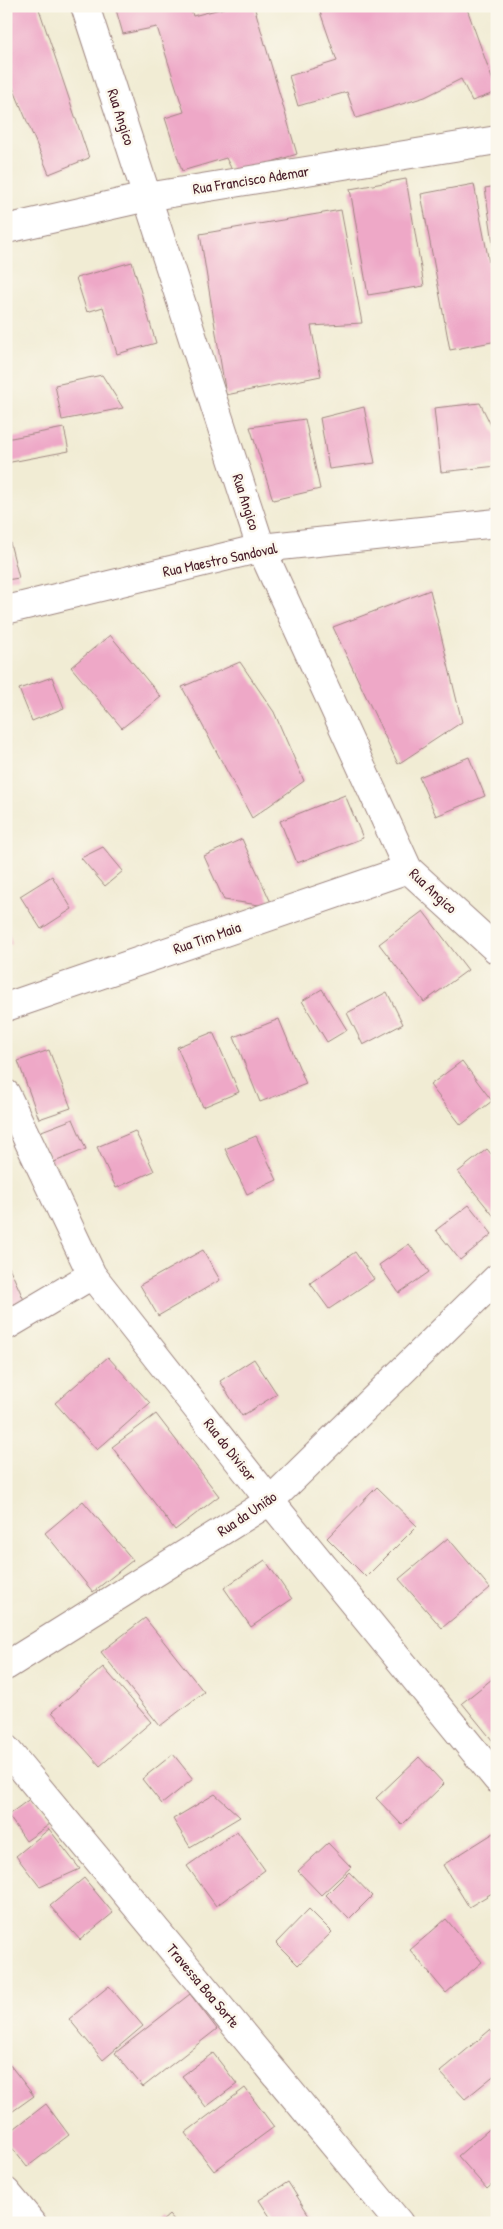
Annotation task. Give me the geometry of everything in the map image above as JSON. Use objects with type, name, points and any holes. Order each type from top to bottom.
[{"type":"street","name":"Rua Angico","points":[[85,6],[261,548],[408,869],[497,950]]},
{"type":"street","name":"Rua Francisco Ademar","points":[[6,229],[146,197],[497,140]]},
{"type":"street","name":"Rua Maestro Sandoval","points":[[6,610],[261,548],[497,523]]},
{"type":"street","name":"Rua Tim Maia","points":[[6,1007],[408,869]]},
{"type":"street","name":"Rua do Divisor","points":[[6,1094],[92,1275],[270,1501],[497,1779]]},
{"type":"street","points":[[6,1326],[92,1275]]},
{"type":"street","name":"Rua da União","points":[[6,1666],[270,1501],[497,1278]]},
{"type":"street","name":"Travessa Boa Sorte","points":[[6,1749],[399,2223]]},
{"type":"street","points":[[6,2192],[32,2223]]},
{"type":"building","points":[[6,6],[38,6],[89,158],[49,174],[6,71]]},
{"type":"building","points":[[115,6],[190,6],[193,16],[232,6],[254,6],[297,154],[234,174],[226,158],[182,171],[165,118],[184,112],[157,27],[123,34]]},
{"type":"building","points":[[318,6],[466,6],[497,92],[472,101],[461,79],[425,97],[356,118],[347,92],[298,106],[289,76],[337,61]]},
{"type":"building","points":[[406,179],[424,286],[368,295],[350,189]]},
{"type":"building","points":[[474,184],[497,304],[497,341],[450,350],[421,194]]},
{"type":"building","points":[[497,186],[497,263],[496,263],[485,188]]},
{"type":"building","points":[[341,210],[362,323],[311,326],[321,376],[226,395],[200,234]]},
{"type":"building","points":[[132,262],[156,343],[117,354],[103,307],[87,312],[76,278]]},
{"type":"building","points":[[102,375],[123,408],[62,420],[55,385]]},
{"type":"building","points":[[480,403],[497,437],[497,466],[441,472],[434,408]]},
{"type":"building","points":[[364,407],[375,463],[329,469],[320,418]]},
{"type":"building","points":[[305,419],[320,489],[273,500],[250,427]]},
{"type":"building","points":[[64,428],[69,451],[6,463],[6,439]]},
{"type":"building","points":[[6,527],[19,578],[6,580]]},
{"type":"building","points":[[430,590],[462,722],[398,764],[333,627]]},
{"type":"building","points":[[110,635],[161,697],[122,728],[71,667]]},
{"type":"building","points":[[240,662],[274,712],[304,781],[252,818],[182,687]]},
{"type":"building","points":[[52,677],[64,708],[32,721],[19,689]]},
{"type":"building","points":[[469,757],[485,796],[436,816],[419,777]]},
{"type":"building","points":[[345,795],[363,838],[297,863],[280,821]]},
{"type":"building","points":[[242,839],[273,907],[224,900],[204,856]]},
{"type":"building","points":[[103,847],[123,871],[105,886],[81,858]]},
{"type":"building","points":[[52,876],[72,909],[41,929],[20,896]]},
{"type":"building","points":[[423,911],[468,970],[424,1002],[379,944]]},
{"type":"building","points":[[6,923],[12,944],[6,945]]},
{"type":"building","points":[[322,989],[347,1030],[327,1042],[302,1001]]},
{"type":"building","points":[[387,992],[403,1024],[363,1045],[347,1013]]},
{"type":"building","points":[[279,1019],[306,1084],[260,1102],[234,1037]]},
{"type":"building","points":[[213,1032],[239,1092],[203,1107],[177,1047]]},
{"type":"building","points":[[49,1050],[71,1108],[39,1119],[18,1061]]},
{"type":"building","points":[[462,1061],[492,1101],[461,1125],[430,1085]]},
{"type":"building","points":[[73,1119],[86,1149],[52,1163],[39,1132]]},
{"type":"building","points":[[135,1131],[154,1171],[116,1188],[97,1147]]},
{"type":"building","points":[[256,1136],[277,1180],[247,1194],[225,1149]]},
{"type":"building","points":[[487,1149],[497,1161],[497,1220],[458,1172]]},
{"type":"building","points":[[469,1205],[492,1234],[460,1260],[436,1230]]},
{"type":"building","points":[[409,1244],[429,1272],[399,1293],[379,1265]]},
{"type":"building","points":[[203,1250],[220,1280],[158,1316],[140,1285]]},
{"type":"building","points":[[355,1252],[374,1279],[329,1309],[310,1283]]},
{"type":"building","points":[[9,1267],[24,1300],[6,1308],[6,1268]]},
{"type":"building","points":[[108,1357],[150,1403],[97,1450],[55,1403]]},
{"type":"building","points":[[254,1359],[277,1394],[242,1416],[220,1381]]},
{"type":"building","points":[[156,1414],[219,1496],[175,1530],[112,1447]]},
{"type":"building","points":[[377,1487],[417,1526],[366,1577],[327,1538]]},
{"type":"building","points":[[83,1501],[133,1560],[93,1592],[45,1533]]},
{"type":"building","points":[[448,1538],[490,1588],[442,1628],[399,1579]]},
{"type":"building","points":[[265,1560],[292,1599],[251,1627],[224,1588]]},
{"type":"building","points":[[145,1618],[204,1692],[160,1726],[101,1652]]},
{"type":"building","points":[[103,1667],[151,1722],[100,1766],[52,1712]]},
{"type":"building","points":[[497,1675],[497,1746],[462,1703]]},
{"type":"building","points":[[173,1754],[193,1779],[162,1804],[142,1779]]},
{"type":"building","points":[[419,1757],[444,1784],[402,1825],[376,1798]]},
{"type":"building","points":[[215,1794],[240,1817],[190,1847],[173,1819]]},
{"type":"building","points":[[31,1798],[50,1824],[26,1841],[8,1815]]},
{"type":"building","points":[[49,1829],[80,1869],[40,1887],[16,1856]]},
{"type":"building","points":[[237,1831],[265,1870],[216,1906],[187,1866]]},
{"type":"building","points":[[497,1831],[497,1890],[469,1907],[443,1865]]},
{"type":"building","points":[[328,1843],[351,1867],[321,1895],[298,1871]]},
{"type":"building","points":[[349,1872],[372,1896],[349,1919],[326,1895]]},
{"type":"building","points":[[84,1878],[113,1913],[80,1940],[50,1906]]},
{"type":"building","points":[[309,1909],[332,1932],[298,1965],[276,1943]]},
{"type":"building","points":[[446,1919],[482,1962],[446,1993],[410,1950]]},
{"type":"building","points":[[109,1986],[143,2026],[103,2060],[69,2019]]},
{"type":"building","points":[[190,1994],[217,2029],[143,2087],[115,2053]]},
{"type":"building","points":[[490,2030],[497,2038],[497,2073],[465,2099],[440,2072]]},
{"type":"building","points":[[213,2053],[237,2084],[206,2107],[182,2076]]},
{"type":"building","points":[[10,2065],[34,2096],[6,2116],[6,2068]]},
{"type":"building","points":[[245,2088],[274,2127],[214,2171],[185,2133]]},
{"type":"building","points":[[46,2104],[69,2135],[27,2167],[6,2140],[6,2135]]},
{"type":"building","points":[[494,2125],[497,2128],[497,2180],[487,2189],[458,2156]]},
{"type":"building","points":[[288,2182],[314,2223],[274,2223],[259,2200]]},
{"type":"building","points":[[169,2215],[176,2223],[160,2223]]}]
